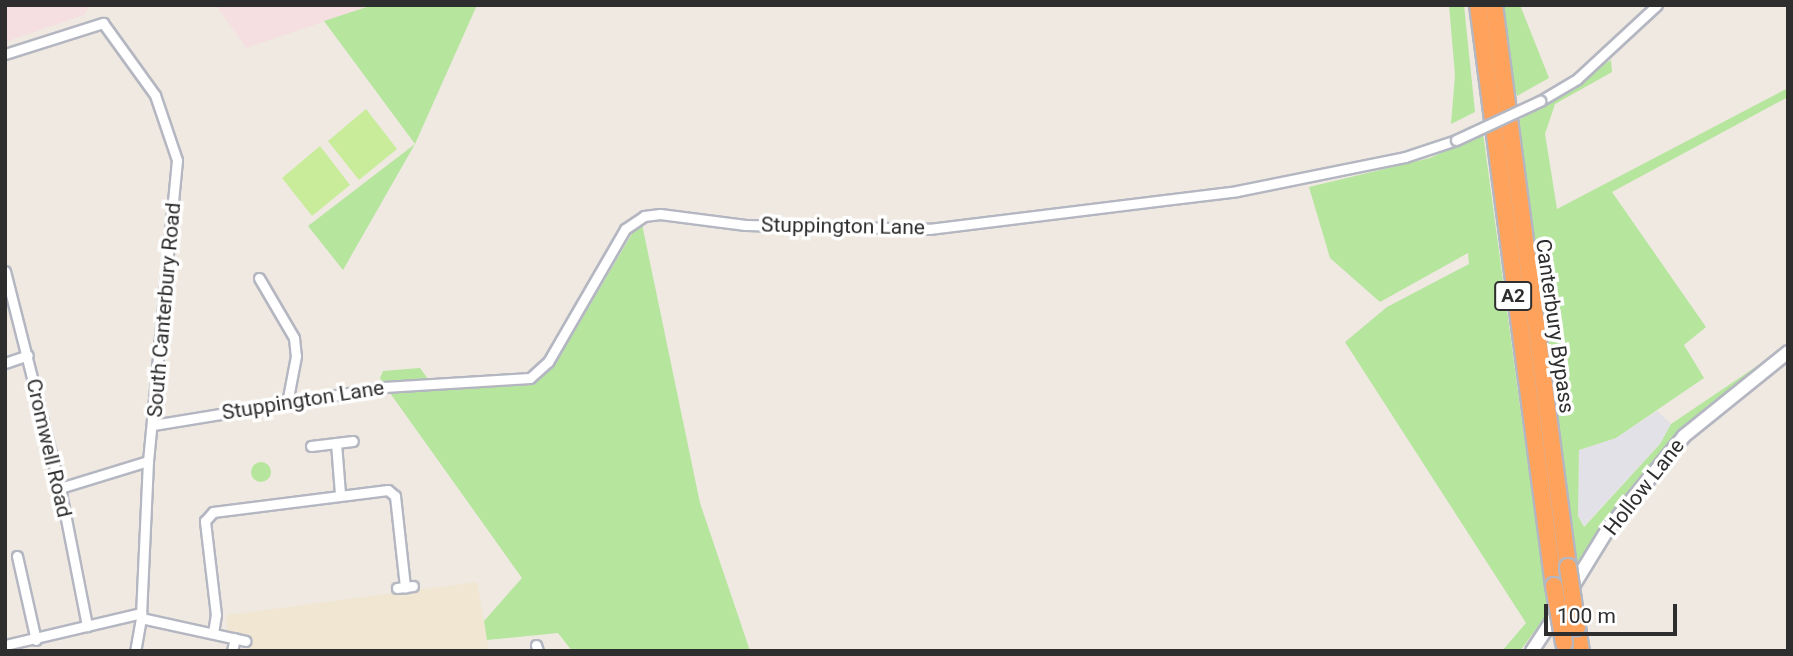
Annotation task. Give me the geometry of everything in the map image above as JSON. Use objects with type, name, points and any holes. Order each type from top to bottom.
[{"type":"highway","name":"Canterbury Bypass","points":[[1478,5],[1554,586],[1565,647]]},
{"type":"highway","name":"Canterbury Bypass","points":[[1494,5],[1581,651]]},
{"type":"street","name":"Stuppington Lane","points":[[153,425],[390,386],[506,383],[538,373],[605,258],[625,229],[644,216],[660,214],[745,225],[929,229],[1237,191],[1405,157],[1456,140],[1539,101],[1577,79],[1657,5]]},
{"type":"street","name":"South Canterbury Road","points":[[5,54],[103,23],[155,95],[177,160],[148,461],[141,615],[135,651]]},
{"type":"street","name":"Cromwell Road","points":[[5,271],[60,488],[87,626]]},
{"type":"street","points":[[265,282],[290,324],[296,344],[287,403]]},
{"type":"street","name":"Hollow Lane","points":[[1532,651],[1608,530],[1684,436],[1788,352]]},
{"type":"street","points":[[5,363],[28,355]]},
{"type":"street","points":[[311,446],[353,441]]},
{"type":"street","points":[[336,443],[340,494]]},
{"type":"street","points":[[60,488],[148,461]]},
{"type":"street","points":[[213,633],[216,615],[207,516],[381,489],[395,496],[405,587]]},
{"type":"street","points":[[17,556],[36,640]]},
{"type":"street","points":[[10,646],[141,615],[247,641]]},
{"type":"street","points":[[232,651],[234,638]]},
{"type":"shaded area","points":[[5,5],[97,5],[89,7],[84,15],[5,42]]},
{"type":"shaded area","points":[[216,5],[373,5],[246,48]]},
{"type":"shaded area","points":[[1657,411],[1671,424],[1660,444],[1584,526],[1578,516],[1579,450],[1616,438]]},
{"type":"shaded area","points":[[477,582],[489,651],[245,651],[247,637],[227,632],[227,615]]},
{"type":"green space","points":[[373,5],[477,5],[415,144],[324,21]]},
{"type":"green space","points":[[1449,5],[1464,5],[1475,112],[1451,124],[1455,75]]},
{"type":"green space","points":[[1501,5],[1520,5],[1549,78],[1517,96],[1507,62]]},
{"type":"green space","points":[[1611,60],[1612,72],[1555,104],[1545,134],[1557,209],[1788,88],[1788,97],[1612,192],[1706,327],[1684,345],[1704,378],[1616,438],[1579,450],[1578,516],[1584,527],[1660,444],[1671,424],[1788,345],[1682,434],[1577,577],[1516,122]]},
{"type":"green space","points":[[366,109],[397,149],[359,180],[328,141]]},
{"type":"green space","points":[[1483,133],[1548,613],[1520,651],[1502,651],[1526,623],[1345,342],[1387,307],[1469,264],[1468,253],[1380,302],[1330,258],[1309,187],[1430,158]]},
{"type":"green space","points":[[415,144],[343,270],[308,226]]},
{"type":"green space","points":[[320,146],[350,185],[312,216],[282,178]]},
{"type":"green space","points":[[642,224],[700,503],[750,651],[572,651],[558,633],[487,640],[484,621],[522,578],[390,393],[531,385],[554,366],[633,232]]},
{"type":"green space","points":[[420,368],[428,379],[384,384],[380,378],[383,371]]},
{"type":"green space","points":[[261,462],[268,465],[271,472],[268,479],[261,482],[254,479],[251,472],[254,465]]}]
